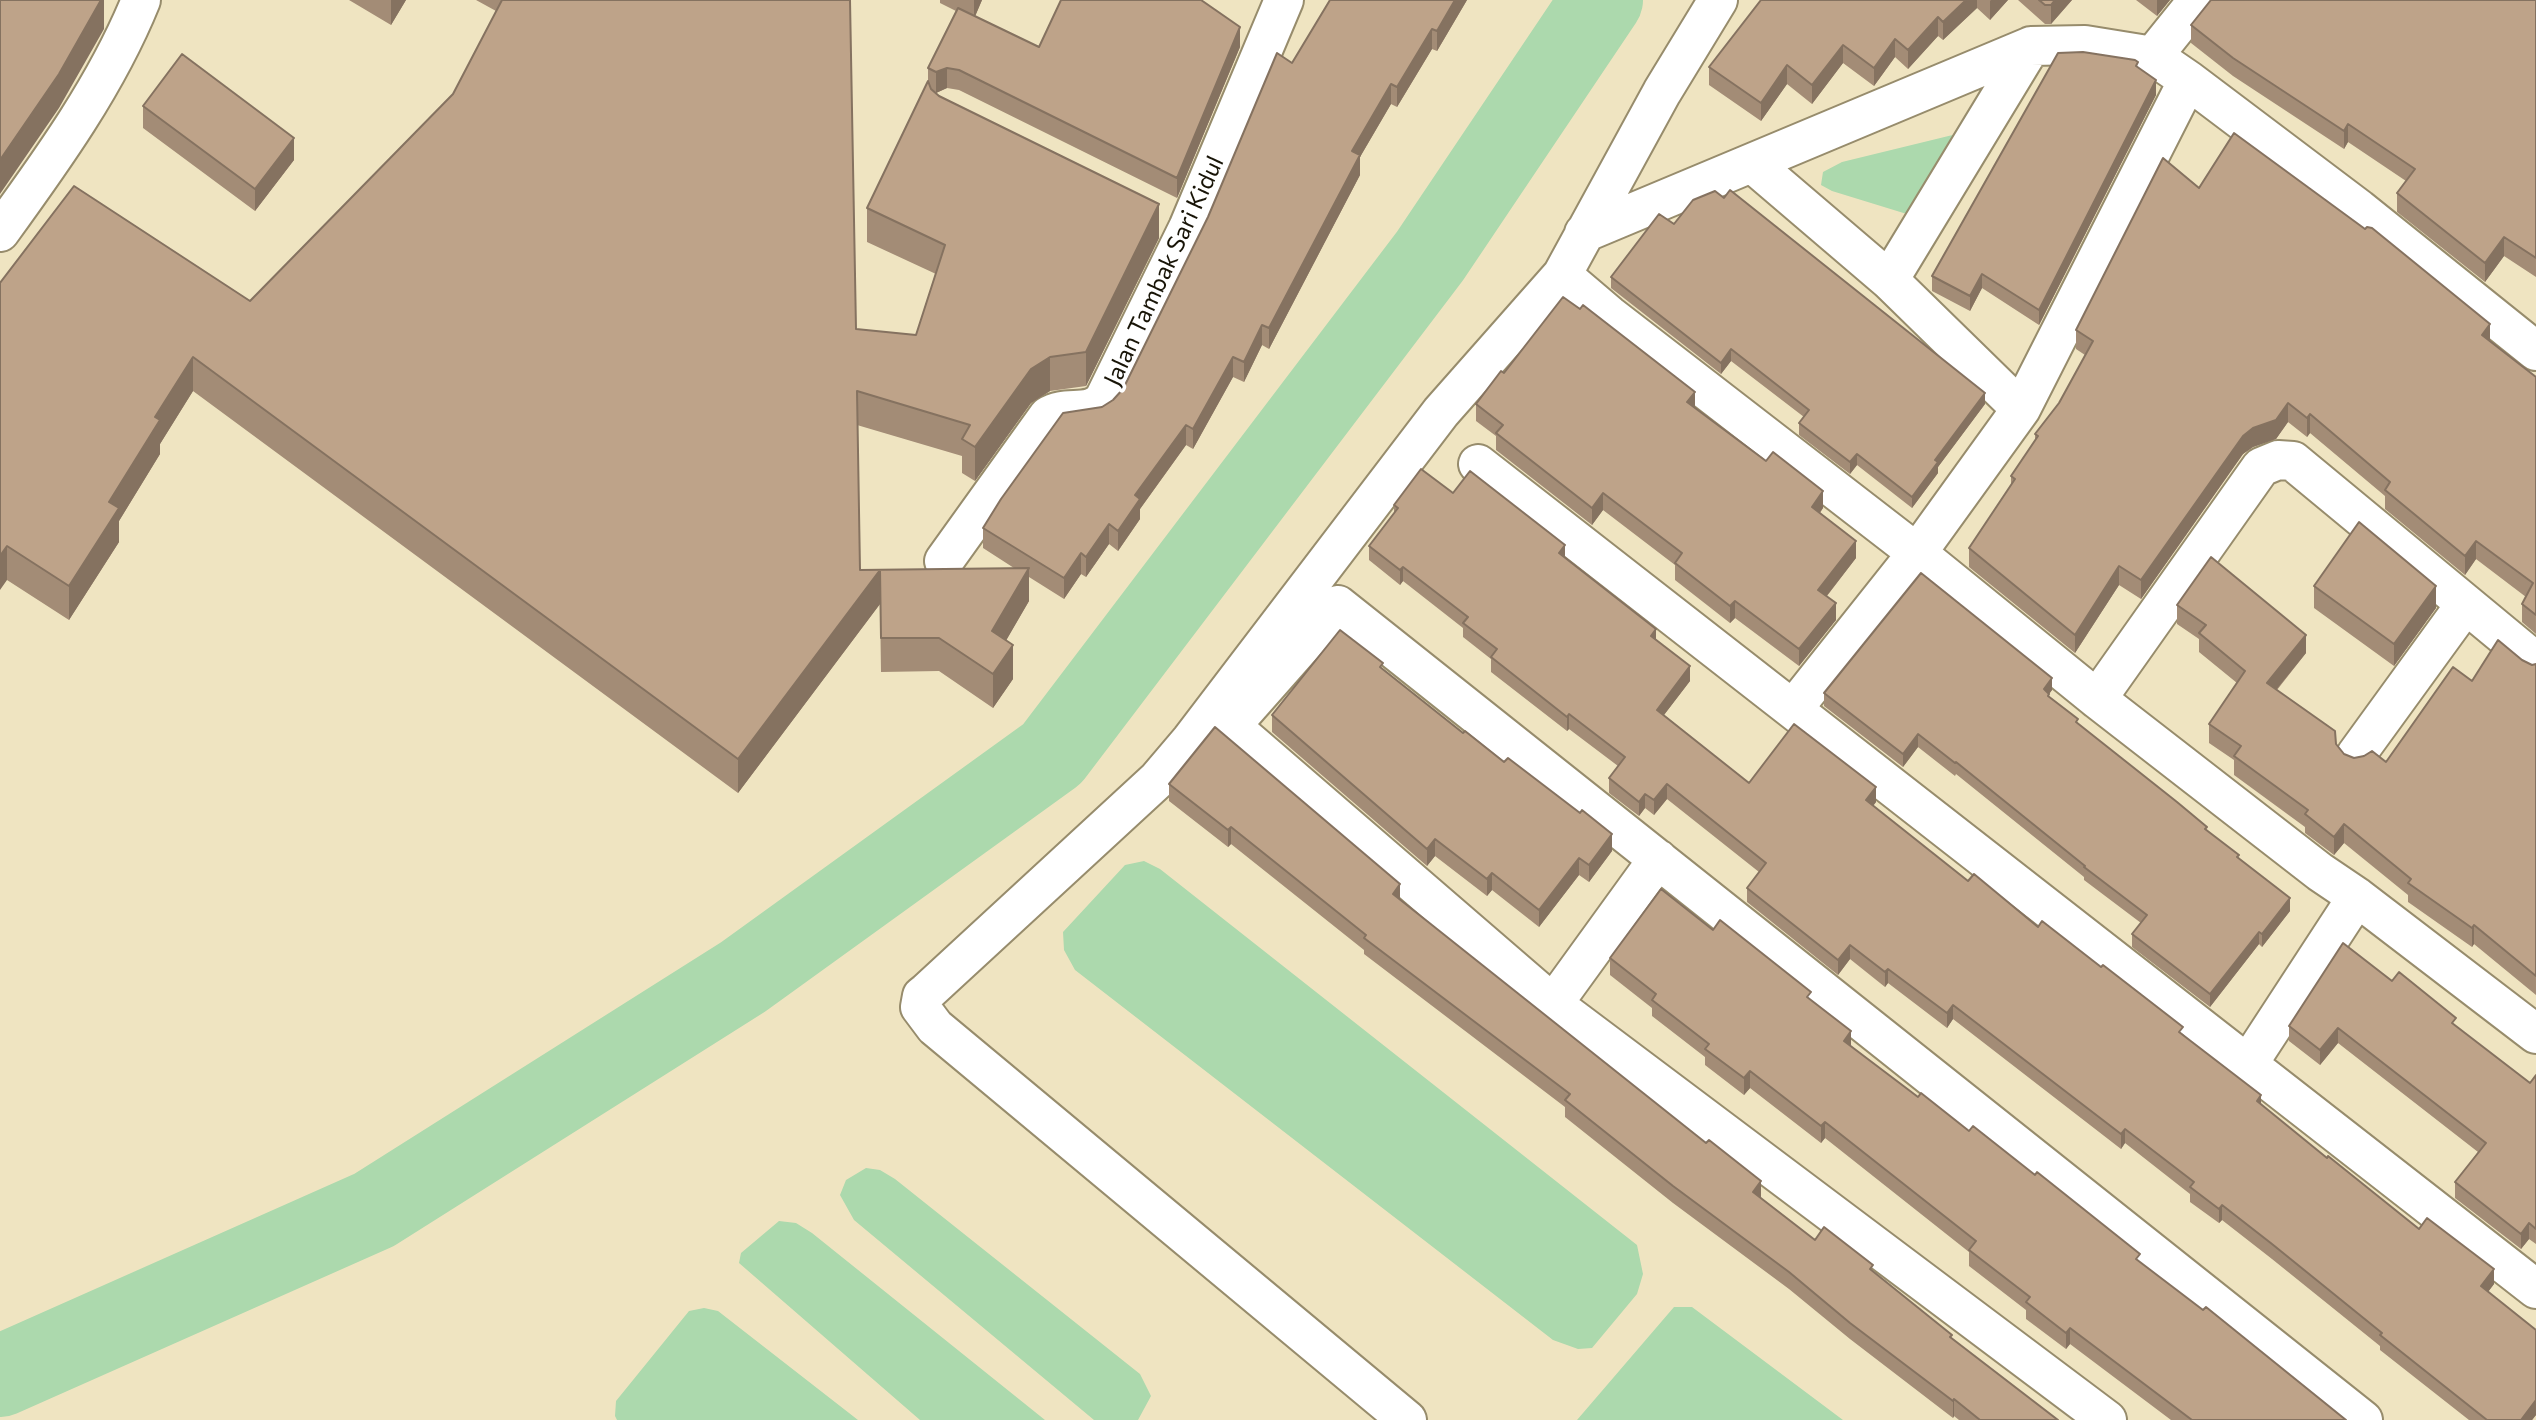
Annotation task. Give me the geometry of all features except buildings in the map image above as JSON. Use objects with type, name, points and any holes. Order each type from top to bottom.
[{"type":"street","points":[[0,232],[46,169],[106,72],[121,46],[141,0]]},
{"type":"street","name":"Jalan Tambak Sari Kidul","points":[[944,561],[1048,416],[1065,410],[1093,408],[1104,399],[1175,221],[1284,0]]},
{"type":"street","points":[[1407,1420],[935,1027],[920,1007],[920,1003],[927,992],[1157,780],[1191,740],[1441,412],[1562,275],[1662,92],[1718,0]]},
{"type":"street","points":[[2153,56],[2198,0]]},
{"type":"street","points":[[1584,233],[2031,46],[2085,45],[2153,56],[2189,80],[2359,209],[2536,351]]},
{"type":"street","points":[[1889,279],[2031,46]]},
{"type":"street","points":[[1793,709],[1917,553],[2021,409],[2189,80]]},
{"type":"street","points":[[1752,163],[1889,279],[2021,409]]},
{"type":"street","points":[[1562,275],[1609,315],[1917,553],[2097,699],[2320,872],[2357,897],[2536,1034]]},
{"type":"street","points":[[2097,699],[2261,467],[2278,460],[2293,461],[2536,662]]},
{"type":"street","points":[[1479,464],[2536,1289]]},
{"type":"street","points":[[2107,1420],[1552,1004],[1231,726],[1338,605],[2363,1420]]},
{"type":"street","points":[[2356,755],[2465,605]]},
{"type":"street","points":[[1552,1004],[1658,859]]},
{"type":"street","points":[[2248,1064],[2357,897]]},
{"type":"shaded area","points":[[1969,131],[1910,215],[1832,191],[1821,185],[1823,172],[1842,162]]},
{"type":"shaded area","points":[[1144,861],[1160,869],[1637,1245],[1643,1274],[1637,1294],[1592,1348],[1578,1349],[1553,1340],[1075,970],[1064,950],[1063,932],[1125,865]]},
{"type":"shaded area","points":[[866,1168],[880,1170],[895,1179],[1140,1374],[1151,1396],[1138,1420],[1094,1420],[854,1220],[840,1195],[846,1180]]},
{"type":"shaded area","points":[[779,1221],[796,1223],[812,1233],[1045,1420],[920,1420],[739,1263],[741,1253]]},
{"type":"shaded area","points":[[1674,1307],[1692,1307],[1843,1420],[1577,1420]]},
{"type":"shaded area","points":[[704,1308],[718,1311],[858,1420],[617,1420],[616,1401],[689,1311]]},
{"type":"waterway","points":[[0,1376],[374,1210],[743,977],[1052,754],[1430,256],[1602,0]]}]
